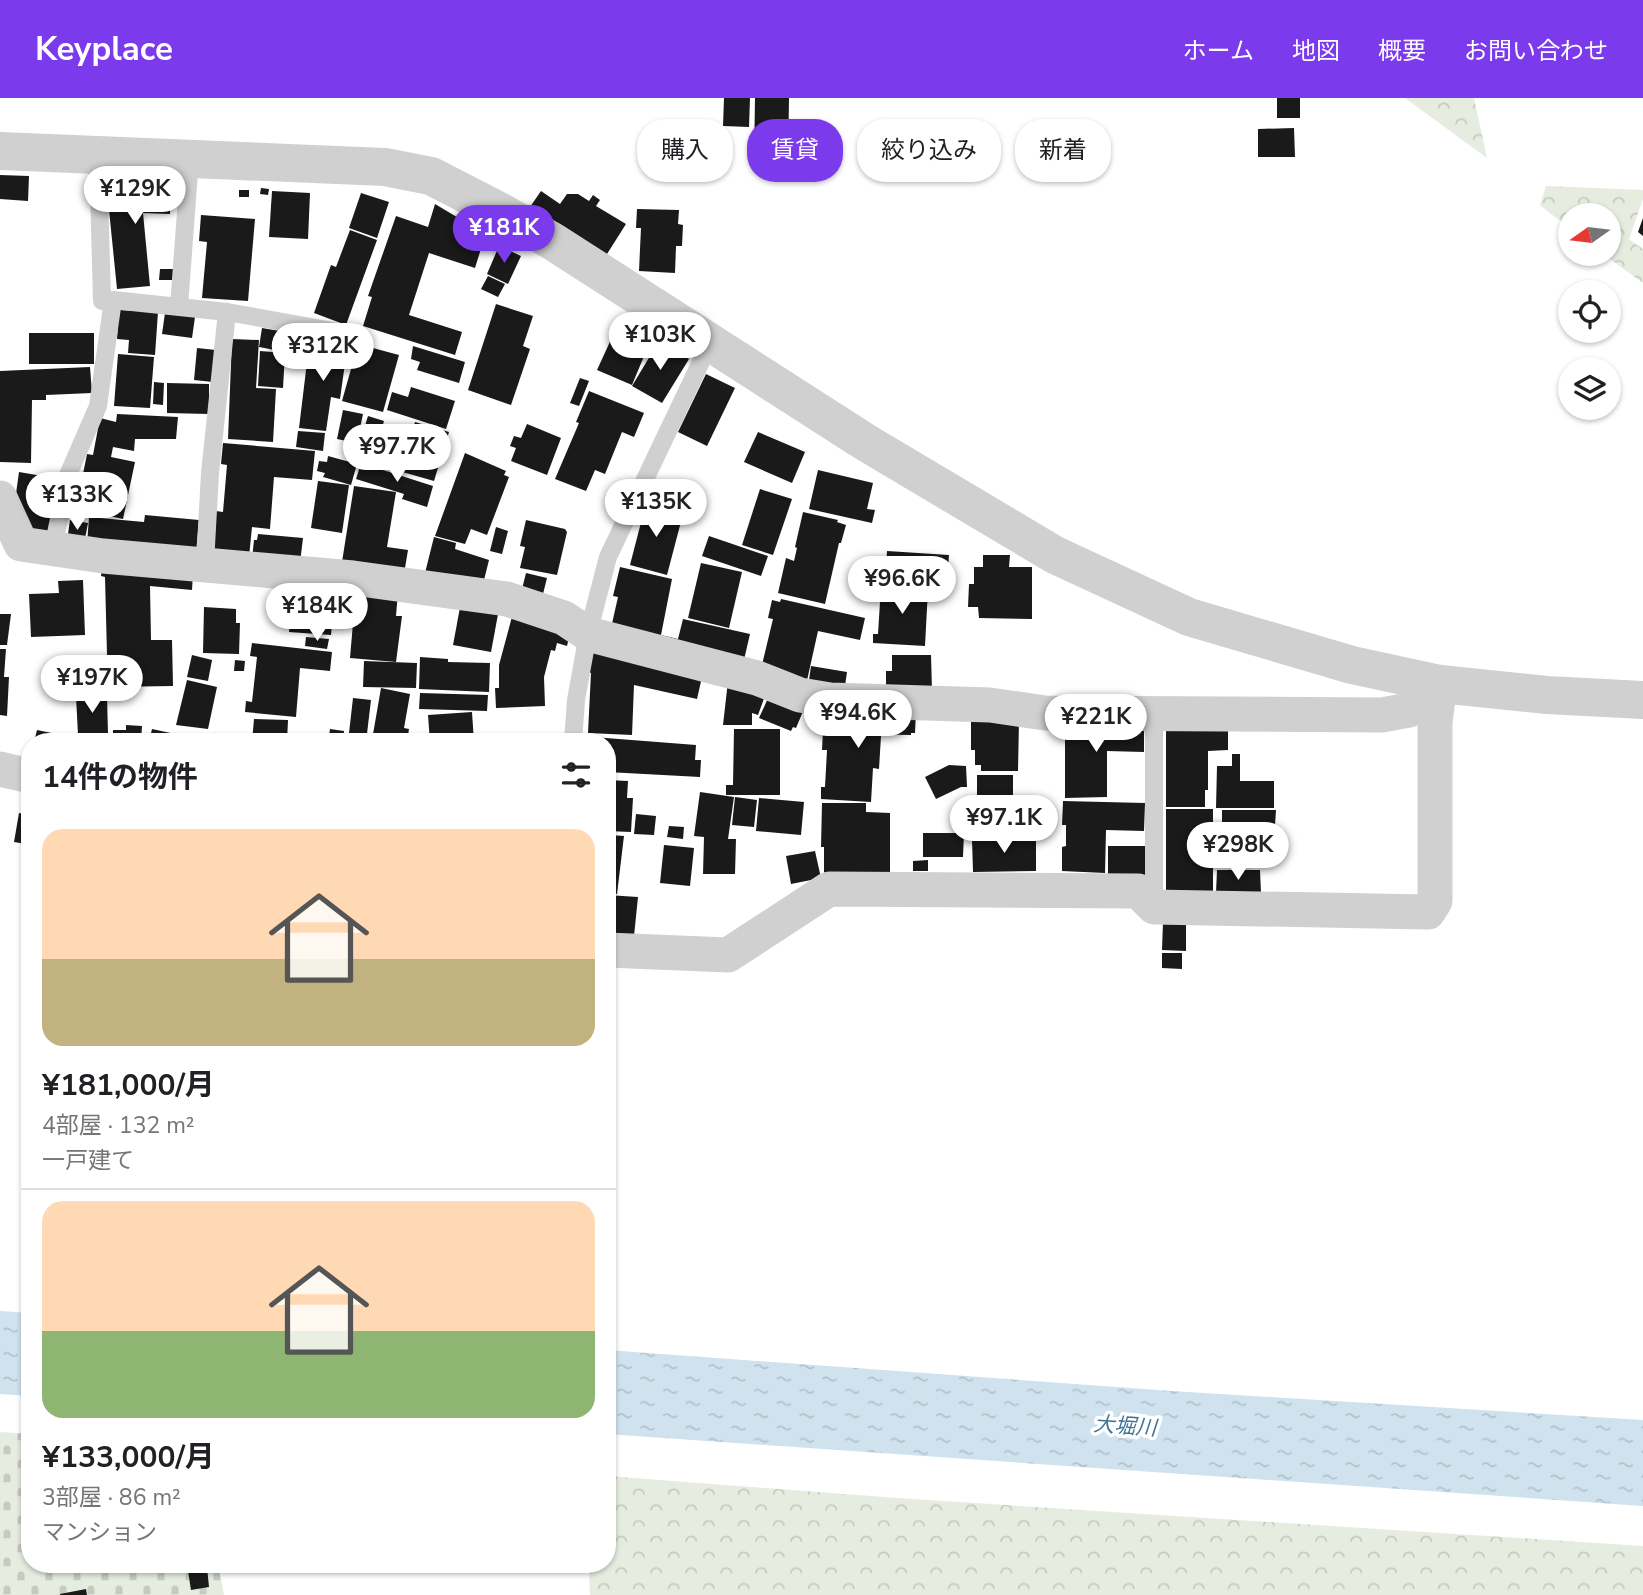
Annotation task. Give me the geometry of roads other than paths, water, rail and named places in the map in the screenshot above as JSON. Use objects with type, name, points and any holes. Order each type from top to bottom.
[{"type":"street","points":[[0,151],[385,167],[431,176],[552,241],[865,442],[1055,555],[1189,617],[1352,665],[1440,684],[1547,695],[1643,700]]},
{"type":"street","points":[[0,498],[21,544],[103,556],[353,578],[507,599],[564,618],[588,634],[757,678],[800,695],[830,700],[990,705],[1045,713],[1381,715],[1409,710],[1440,684]]},
{"type":"street","points":[[616,950],[728,955],[829,889],[1138,891],[1154,907],[1427,912],[1435,901],[1435,722],[1440,684]]},
{"type":"street","points":[[0,769],[21,774]]},
{"type":"lane","points":[[98,155],[102,301]]},
{"type":"lane","points":[[179,306],[190,159]]},
{"type":"lane","points":[[53,548],[68,475],[98,406],[113,300],[227,312],[344,333]]},
{"type":"lane","points":[[205,564],[210,473],[227,312]]},
{"type":"lane","points":[[574,733],[576,700],[588,634],[608,557],[710,343]]},
{"type":"lane","points":[[1154,713],[1154,907]]},
{"type":"water","points":[[0,1311],[21,1312],[21,1395],[0,1394]]},
{"type":"water","name":"大堀川","points":[[616,1351],[1172,1391],[1643,1420],[1643,1506],[616,1435]]}]
